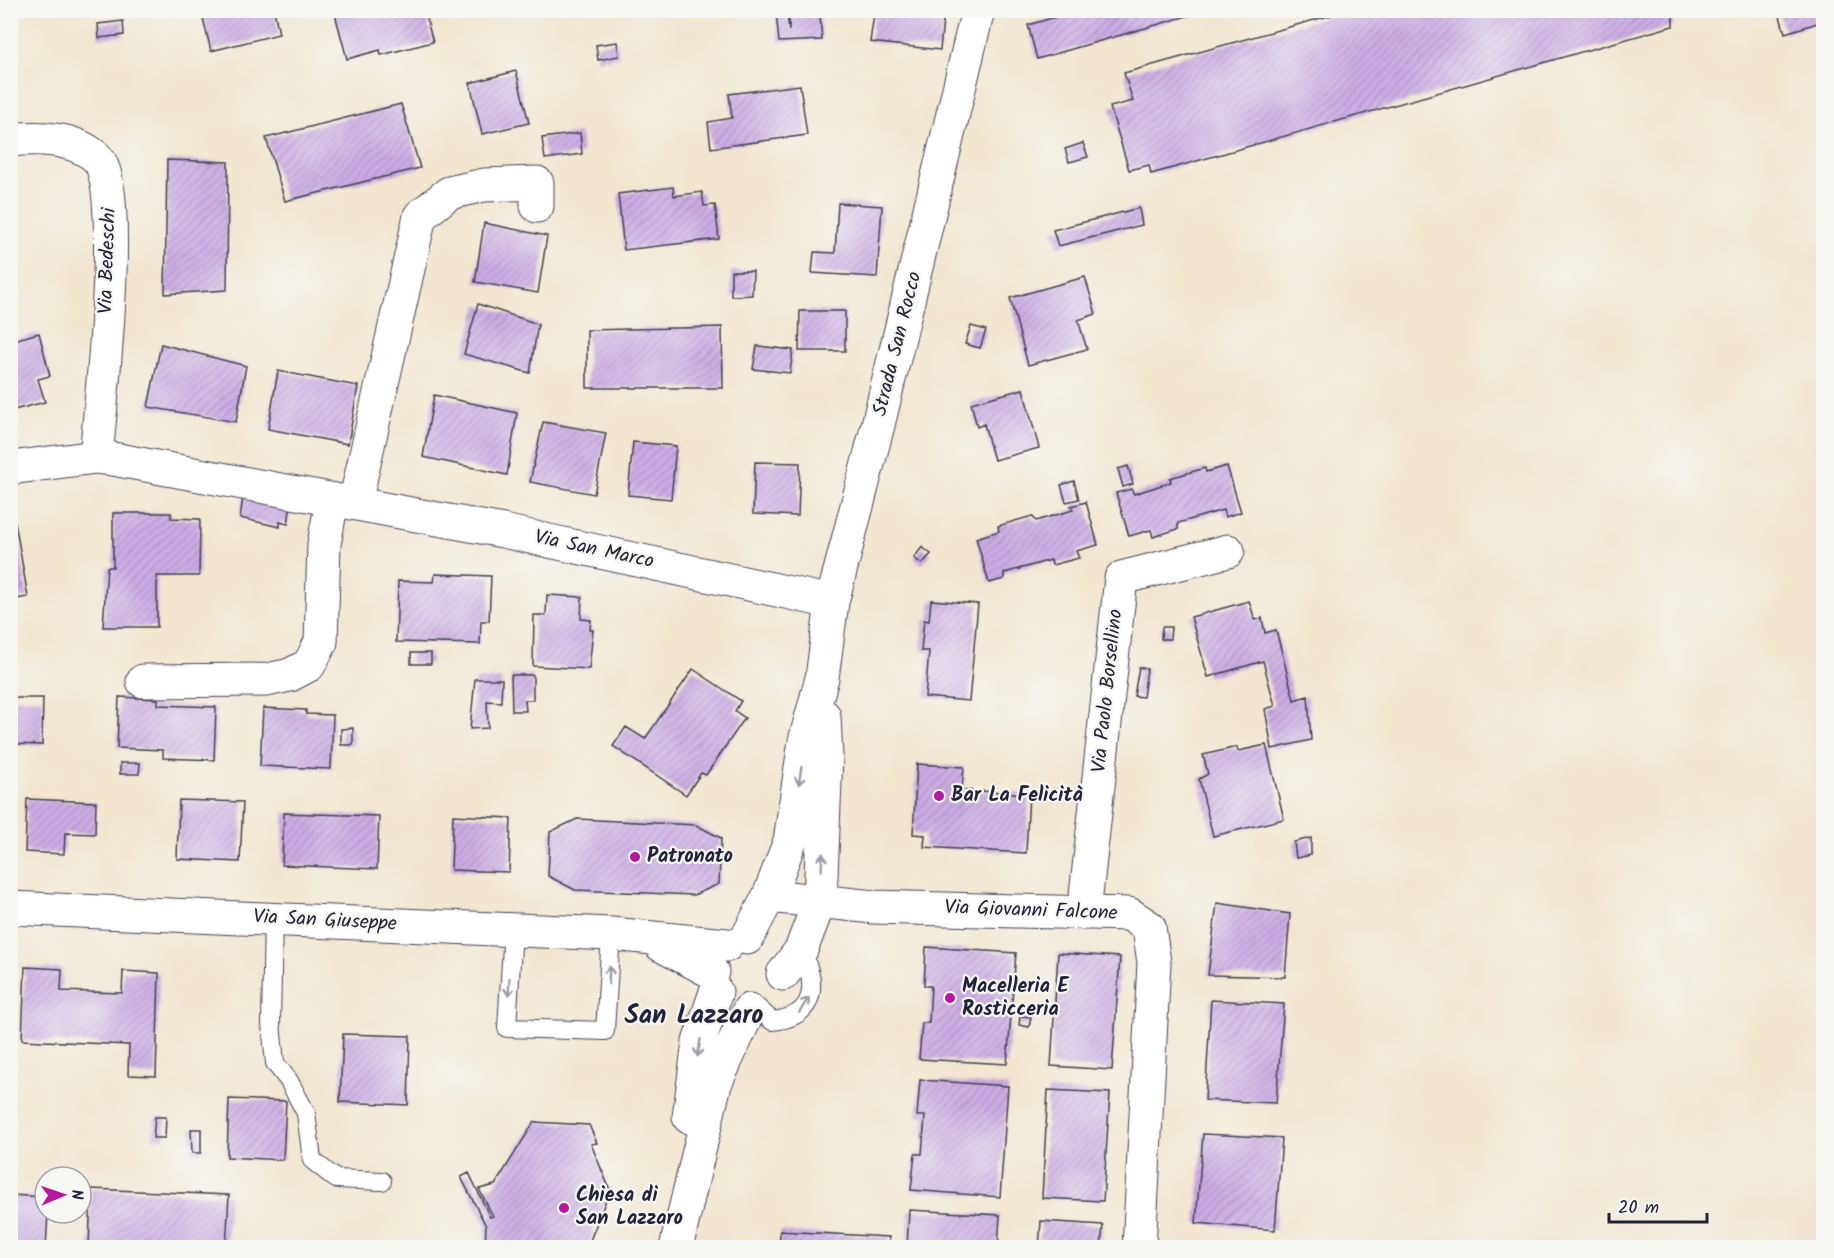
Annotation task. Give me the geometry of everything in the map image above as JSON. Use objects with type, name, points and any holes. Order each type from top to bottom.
[{"type":"street","name":"Strada San Rocco","points":[[679,1232],[685,1132],[699,1042],[726,962],[769,896],[790,841],[805,741],[822,678],[832,602],[878,425],[978,10]]},
{"type":"street","name":"Via Bedeschi","points":[[10,140],[46,138],[72,144],[99,159],[110,188],[108,299],[96,457]]},
{"type":"street","points":[[143,681],[267,680],[290,675],[309,665],[321,642],[324,544],[344,502],[420,216],[449,192],[484,185],[537,183],[537,206]]},
{"type":"street","name":"Via San Marco","points":[[10,468],[96,457],[503,531],[832,602]]},
{"type":"street","name":"Via Paolo Borsellino","points":[[1083,913],[1121,578],[1228,551]]},
{"type":"street","name":"Strada San Rocco","points":[[679,1232],[715,1084],[754,1009],[776,995],[820,900],[826,757],[822,678]]},
{"type":"street","name":"Via Giovanni Falcone","points":[[769,896],[874,907],[1129,914],[1149,927],[1154,963],[1139,1248]]},
{"type":"street","name":"Via San Giuseppe","points":[[10,908],[626,934],[726,962]]},
{"type":"street","points":[[754,1009],[731,1006],[726,962],[768,945],[776,953],[792,962]]},
{"type":"lane","points":[[273,918],[271,1024],[275,1063],[289,1081],[306,1113],[312,1160],[336,1179],[382,1181]]},
{"type":"lane","points":[[513,929],[507,1028],[605,1031],[626,934]]},
{"type":"building","points":[[201,10],[274,10],[279,34],[211,51]]},
{"type":"building","points":[[334,10],[424,10],[433,42],[381,55],[380,50],[347,59]]},
{"type":"building","points":[[901,10],[944,10],[940,50],[870,42],[874,14],[901,17]]},
{"type":"building","points":[[1058,10],[1205,11],[1037,59],[1028,25],[1059,16]]},
{"type":"building","points":[[1350,10],[1673,10],[1673,26],[1151,174],[1149,165],[1129,170],[1110,107],[1133,101],[1124,73]]},
{"type":"building","points":[[1778,10],[1824,10],[1824,21],[1785,33]]},
{"type":"building","points":[[787,12],[789,31],[789,17],[820,15],[822,40],[779,42],[776,13]]},
{"type":"building","points":[[123,21],[124,35],[99,38],[98,24]]},
{"type":"building","points":[[617,42],[619,56],[598,60],[596,45]]},
{"type":"building","points":[[516,71],[529,123],[482,134],[470,83]]},
{"type":"building","points":[[800,85],[807,135],[711,148],[708,122],[732,118],[729,94]]},
{"type":"building","points":[[401,104],[420,168],[285,201],[266,138]]},
{"type":"building","points":[[580,133],[582,154],[545,159],[542,138]]},
{"type":"building","points":[[1083,143],[1088,157],[1069,162],[1065,149]]},
{"type":"building","points":[[167,160],[228,162],[227,290],[165,294]]},
{"type":"building","points":[[673,187],[674,196],[702,192],[704,206],[715,205],[719,239],[624,250],[618,194]]},
{"type":"building","points":[[838,203],[882,206],[877,277],[812,273],[814,252],[835,253]]},
{"type":"building","points":[[1139,208],[1142,225],[1058,246],[1053,230]]},
{"type":"building","points":[[484,223],[547,236],[538,293],[475,282]]},
{"type":"building","points":[[731,271],[753,271],[752,295],[731,296]]},
{"type":"building","points":[[1085,277],[1096,314],[1078,320],[1087,349],[1028,365],[1010,298]]},
{"type":"building","points":[[478,304],[538,324],[530,373],[464,354]]},
{"type":"building","points":[[800,311],[845,311],[845,351],[799,351]]},
{"type":"building","points":[[971,326],[986,330],[980,348],[965,344]]},
{"type":"building","points":[[722,327],[723,388],[587,388],[587,330]]},
{"type":"building","points":[[39,333],[50,376],[38,379],[45,402],[10,411],[10,341]]},
{"type":"building","points":[[161,344],[246,366],[236,422],[148,407]]},
{"type":"building","points":[[757,346],[793,350],[790,373],[753,369]]},
{"type":"building","points":[[278,371],[358,386],[348,444],[268,429]]},
{"type":"building","points":[[1023,389],[1039,448],[994,460],[984,424],[977,427],[971,403]]},
{"type":"building","points":[[434,395],[517,413],[507,475],[423,457]]},
{"type":"building","points":[[543,422],[606,433],[594,494],[530,482]]},
{"type":"building","points":[[633,442],[676,446],[671,499],[628,495]]},
{"type":"building","points":[[755,462],[800,463],[798,516],[753,514]]},
{"type":"building","points":[[1128,466],[1133,484],[1123,487],[1118,469]]},
{"type":"building","points":[[1227,466],[1241,512],[1225,517],[1223,510],[1178,523],[1178,529],[1153,537],[1151,530],[1129,536],[1116,493],[1131,489],[1134,494],[1171,482],[1170,478],[1205,468],[1206,472]]},
{"type":"building","points":[[1074,481],[1079,499],[1066,502],[1061,485]]},
{"type":"building","points":[[243,497],[291,504],[288,524],[280,522],[280,527],[240,518]]},
{"type":"building","points":[[1086,502],[1098,545],[1076,551],[1079,558],[1052,565],[1051,560],[1004,573],[1004,579],[989,583],[976,538],[999,531],[998,526],[1032,516],[1036,521],[1073,510],[1071,506]]},
{"type":"building","points":[[113,513],[171,513],[171,518],[200,519],[199,576],[157,576],[157,627],[103,627],[107,567],[113,567]]},
{"type":"building","points":[[10,522],[15,522],[28,597],[10,600]]},
{"type":"building","points":[[922,547],[931,554],[922,564],[914,558]]},
{"type":"building","points":[[435,574],[491,576],[489,621],[481,621],[480,644],[396,642],[398,581],[434,582]]},
{"type":"building","points":[[547,595],[582,597],[581,619],[591,620],[590,630],[593,630],[589,669],[533,666],[534,615],[546,615]]},
{"type":"building","points":[[931,600],[978,604],[969,701],[925,697],[929,651],[921,651],[924,620],[929,621]]},
{"type":"building","points":[[1249,601],[1255,620],[1262,618],[1265,633],[1276,630],[1294,700],[1308,696],[1311,740],[1272,749],[1265,709],[1275,706],[1263,661],[1208,677],[1191,617]]},
{"type":"building","points":[[1162,627],[1171,627],[1170,639],[1161,639]]},
{"type":"building","points":[[411,653],[431,653],[431,664],[411,664]]},
{"type":"building","points":[[1139,667],[1147,669],[1143,697],[1134,696]]},
{"type":"building","points":[[693,669],[741,701],[735,711],[745,718],[706,775],[701,773],[686,795],[613,746],[626,727],[645,739]]},
{"type":"building","points":[[511,675],[533,675],[533,700],[525,700],[526,711],[512,711]]},
{"type":"building","points":[[475,679],[502,679],[501,702],[487,701],[488,728],[470,729]]},
{"type":"building","points":[[119,697],[158,699],[158,705],[216,707],[214,760],[163,758],[163,750],[117,748]]},
{"type":"building","points":[[10,698],[43,698],[42,745],[10,744]]},
{"type":"building","points":[[263,708],[306,710],[306,714],[333,715],[331,769],[260,766]]},
{"type":"building","points":[[353,728],[353,745],[341,745],[341,729]]},
{"type":"building","points":[[1266,745],[1284,819],[1213,836],[1199,779],[1208,774],[1203,755],[1237,747],[1238,751]]},
{"type":"building","points":[[120,763],[140,763],[139,774],[120,774]]},
{"type":"building","points":[[917,764],[964,767],[962,790],[1029,794],[1026,853],[924,847],[925,835],[913,834]]},
{"type":"building","points":[[27,799],[96,802],[95,834],[65,833],[64,854],[25,852]]},
{"type":"building","points":[[179,800],[243,802],[240,862],[177,859]]},
{"type":"building","points":[[284,813],[379,816],[377,869],[282,865]]},
{"type":"building","points":[[453,815],[511,818],[509,872],[451,870]]},
{"type":"building","name":"Patronato","points":[[577,819],[696,825],[721,838],[719,884],[694,895],[575,890],[548,876],[550,832]]},
{"type":"building","points":[[1311,838],[1311,855],[1296,858],[1294,842]]},
{"type":"building","points":[[1217,903],[1290,914],[1285,977],[1208,975]]},
{"type":"building","points":[[926,947],[1016,953],[1007,1064],[919,1059],[922,1023],[929,1023],[931,986],[924,986]]},
{"type":"building","points":[[1058,953],[1120,957],[1112,1070],[1051,1066]]},
{"type":"building","points":[[25,967],[62,969],[61,991],[122,993],[123,971],[159,973],[156,1076],[128,1075],[129,1045],[22,1040]]},
{"type":"building","points":[[1211,1000],[1284,1004],[1276,1103],[1205,1100]]},
{"type":"building","points":[[1020,1016],[1031,1017],[1029,1027],[1019,1025]]},
{"type":"building","points":[[343,1034],[410,1036],[408,1105],[340,1102]]},
{"type":"building","points":[[920,1080],[1008,1086],[1000,1197],[911,1190],[915,1154],[922,1154],[925,1116],[917,1116]]},
{"type":"building","points":[[1048,1090],[1110,1093],[1103,1201],[1042,1198]]},
{"type":"building","points":[[229,1099],[286,1101],[283,1160],[227,1157]]},
{"type":"building","points":[[155,1117],[166,1117],[165,1138],[153,1138]]},
{"type":"building","points":[[534,1122],[589,1125],[597,1143],[591,1144],[610,1190],[587,1248],[485,1248],[486,1226],[461,1177],[469,1173],[490,1217],[493,1216],[479,1189],[495,1185]]},
{"type":"building","points":[[191,1129],[201,1129],[201,1153],[192,1153]]},
{"type":"building","points":[[1203,1134],[1282,1138],[1275,1230],[1196,1223]]},
{"type":"building","points":[[93,1189],[229,1195],[226,1248],[89,1248],[90,1225],[93,1225]]},
{"type":"building","points":[[10,1195],[33,1196],[33,1225],[47,1225],[46,1248],[10,1248]]},
{"type":"building","points":[[909,1210],[1000,1215],[998,1248],[907,1248]]},
{"type":"building","points":[[1041,1221],[1103,1225],[1101,1248],[1039,1248]]},
{"type":"building","points":[[780,1231],[889,1237],[888,1248],[779,1248]]},
{"type":"place","name":"Bar La Felicità","points":[[939,796]]},
{"type":"place","name":"Patronato","points":[[635,857]]},
{"type":"place","name":"Macelleria E Rosticceria","points":[[950,998]]},
{"type":"place","name":"Chiesa di San Lazzaro","points":[[564,1208]]},
{"type":"district","name":"San Lazzaro","points":[[694,1016]]}]
